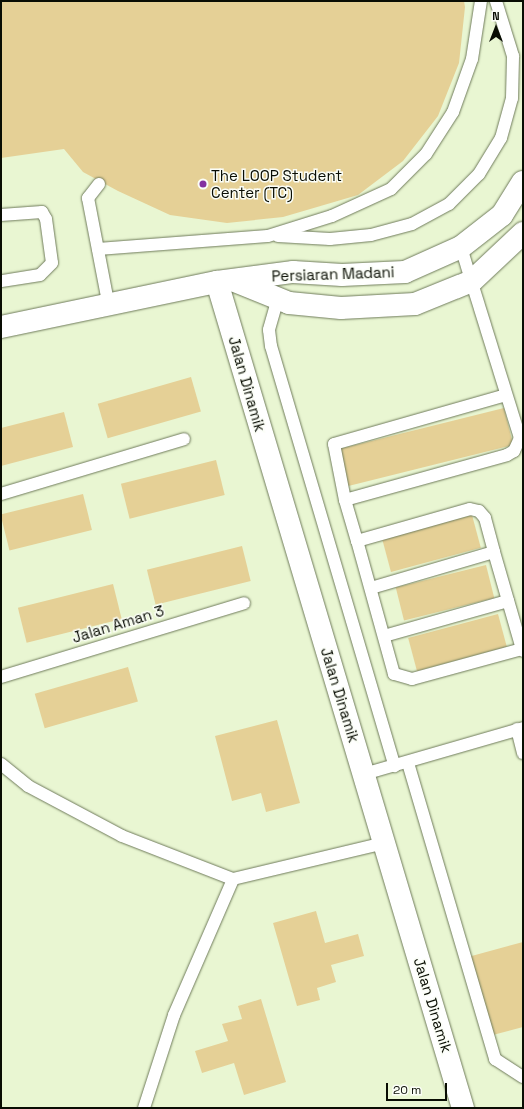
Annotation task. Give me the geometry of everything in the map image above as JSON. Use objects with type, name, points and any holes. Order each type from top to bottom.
[{"type":"street","name":"Persiaran Madani","points":[[225,281],[293,272],[342,275],[405,272],[461,247],[502,215],[523,182]]},
{"type":"street","name":"Persiaran Madani","points":[[225,281],[289,303],[341,308],[414,304],[472,281],[523,233]]},
{"type":"street","points":[[1,327],[108,302],[225,281]]},
{"type":"street","name":"Jalan Dinamik","points":[[225,281],[364,774],[463,1108]]},
{"type":"lane","points":[[268,236],[332,216],[391,189],[426,154],[453,112],[472,59],[481,1]]},
{"type":"lane","points":[[98,250],[268,236],[330,239],[371,235],[412,224],[449,204],[479,174],[501,138],[512,98],[513,56],[496,1]]},
{"type":"lane","points":[[98,184],[88,198],[108,302]]},
{"type":"lane","points":[[1,215],[42,212],[46,219],[52,263],[40,275],[1,280]]},
{"type":"lane","points":[[345,500],[514,451],[520,438],[461,247]]},
{"type":"lane","points":[[278,298],[269,330],[270,346],[395,766]]},
{"type":"lane","points":[[357,541],[470,509],[479,511],[485,518],[523,650],[402,679],[394,674],[345,500],[334,444],[506,395]]},
{"type":"lane","points":[[1,494],[184,439]]},
{"type":"lane","points":[[371,588],[494,552]]},
{"type":"lane","points":[[384,636],[508,601]]},
{"type":"lane","name":"Jalan Aman 3","points":[[1,677],[244,603]]},
{"type":"lane","points":[[364,774],[408,763],[520,729],[523,753]]},
{"type":"lane","points":[[408,763],[495,1059],[523,1077]]},
{"type":"lane","points":[[1,764],[28,786],[122,836],[233,879],[384,843]]},
{"type":"lane","points":[[144,1108],[174,1015],[233,879]]},
{"type":"building","points":[[1,1],[464,1],[465,7],[459,63],[438,116],[403,161],[358,195],[283,217],[227,223],[170,215],[118,191],[83,172],[64,149],[1,158]]},
{"type":"building","points":[[191,377],[201,412],[108,438],[98,404]]},
{"type":"building","points":[[504,408],[513,445],[344,487],[335,450]]},
{"type":"building","points":[[64,412],[73,447],[1,466],[1,428]]},
{"type":"building","points":[[216,460],[225,495],[130,519],[121,484]]},
{"type":"building","points":[[83,494],[92,530],[9,550],[1,514]]},
{"type":"building","points":[[472,515],[481,548],[391,572],[382,539]]},
{"type":"building","points":[[242,546],[251,581],[156,605],[147,570]]},
{"type":"building","points":[[486,565],[494,598],[404,620],[396,587]]},
{"type":"building","points":[[113,584],[122,619],[27,643],[18,608]]},
{"type":"building","points":[[498,614],[507,647],[417,671],[408,638]]},
{"type":"building","points":[[128,667],[138,702],[45,728],[35,694]]},
{"type":"building","points":[[277,720],[300,803],[266,812],[261,793],[232,801],[215,736]]},
{"type":"building","points":[[316,911],[325,943],[358,934],[364,956],[331,965],[336,982],[317,988],[320,1000],[297,1006],[273,923]]},
{"type":"building","points":[[523,942],[523,1027],[489,1036],[468,957]]},
{"type":"building","points":[[261,999],[286,1082],[244,1095],[234,1063],[202,1073],[195,1051],[228,1041],[222,1024],[242,1019],[238,1006]]},
{"type":"place","name":"The LOOP Student Center (TC)","points":[[203,184]]}]
